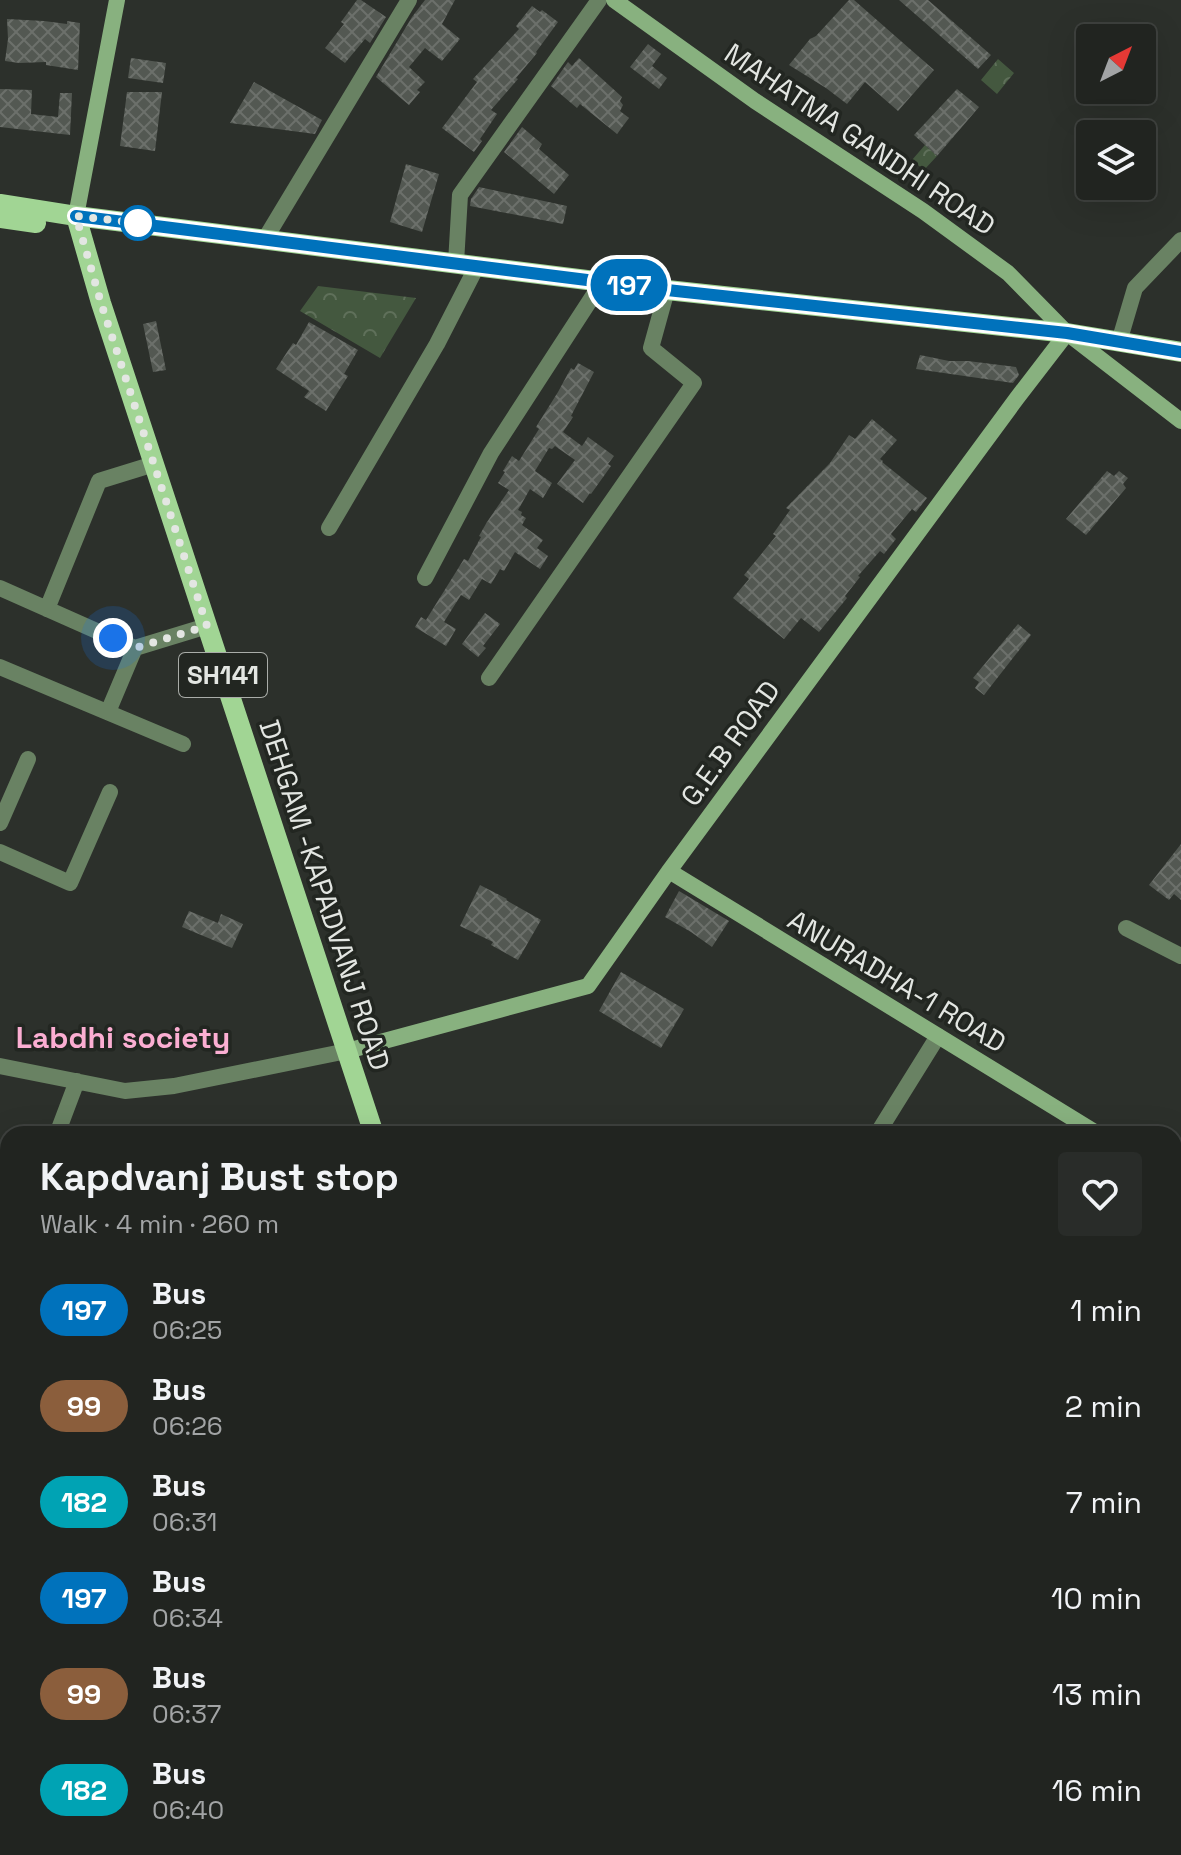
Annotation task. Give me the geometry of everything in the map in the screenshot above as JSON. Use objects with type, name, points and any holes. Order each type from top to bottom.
[{"type":"main road","points":[[0,204],[78,222]]},
{"type":"main road","points":[[0,218],[265,239],[667,290],[1067,333],[1181,352]]},
{"type":"main road","name":"DEHGAM -KAPADVANJ ROAD","points":[[78,222],[101,303],[371,1126]]},
{"type":"street","points":[[78,222],[117,0]]},
{"type":"street","points":[[265,239],[409,0]]},
{"type":"street","points":[[329,528],[437,344],[467,265],[460,195],[599,0]]},
{"type":"street","name":"MAHATMA GANDHI ROAD","points":[[614,0],[755,101],[923,211],[996,264],[1067,333],[1181,421]]},
{"type":"street","points":[[1119,342],[1135,288],[1181,240]]},
{"type":"street","points":[[425,578],[491,453],[602,282]]},
{"type":"street","points":[[489,678],[694,383],[651,348],[667,290]]},
{"type":"street","name":"G.E.B ROAD","points":[[347,1051],[588,986],[669,871],[1067,333]]},
{"type":"street","points":[[47,609],[99,481],[154,464]]},
{"type":"street","points":[[0,588],[135,648],[207,626]]},
{"type":"street","points":[[108,712],[135,648]]},
{"type":"street","points":[[0,667],[183,744]]},
{"type":"street","points":[[0,823],[28,759]]},
{"type":"street","points":[[0,852],[70,883],[110,792]]},
{"type":"street","name":"ANURADHA-1 ROAD","points":[[669,871],[1085,1126]]},
{"type":"street","points":[[1126,928],[1181,956]]},
{"type":"street","points":[[882,1126],[938,1036]]},
{"type":"street","points":[[0,1066],[125,1091],[174,1086],[347,1051]]},
{"type":"street","points":[[60,1126],[77,1081]]},
{"type":"green space","points":[[998,59],[1014,73],[997,94],[981,80]]},
{"type":"green space","points":[[925,145],[937,156],[924,170],[912,160]]},
{"type":"green space","points":[[318,286],[416,298],[380,358],[300,311]]},
{"type":"building","points":[[357,0],[386,17],[370,43],[365,39],[345,63],[325,48],[344,24],[341,22]]},
{"type":"building","points":[[425,0],[455,0],[442,24],[460,39],[442,61],[425,48],[409,67],[425,82],[409,105],[376,77]]},
{"type":"building","points":[[849,0],[854,0],[934,70],[898,111],[865,82],[847,104],[789,65]]},
{"type":"building","points":[[899,0],[928,0],[991,55],[978,69]]},
{"type":"building","points":[[532,6],[558,22],[518,79],[491,110],[497,114],[474,152],[442,128],[477,82],[473,79],[519,29],[516,26]]},
{"type":"building","points":[[7,19],[80,23],[78,70],[46,65],[46,62],[5,61]]},
{"type":"building","points":[[648,44],[661,54],[652,66],[667,78],[659,89],[630,67]]},
{"type":"building","points":[[131,58],[166,63],[163,83],[128,78]]},
{"type":"building","points":[[579,58],[622,97],[620,111],[629,118],[617,134],[580,104],[577,108],[551,86],[568,62],[572,66]]},
{"type":"building","points":[[254,82],[322,120],[315,134],[230,123]]},
{"type":"building","points":[[0,89],[32,90],[31,114],[58,117],[60,93],[72,93],[70,135],[0,127]]},
{"type":"building","points":[[957,89],[979,107],[937,156],[914,135]]},
{"type":"building","points":[[127,92],[162,92],[155,151],[120,146]]},
{"type":"building","points":[[522,127],[542,144],[539,149],[569,175],[554,194],[504,152]]},
{"type":"building","points":[[406,164],[439,174],[422,232],[390,222]]},
{"type":"building","points":[[479,187],[567,206],[563,224],[470,206]]},
{"type":"building","points":[[156,321],[166,370],[153,372],[143,324]]},
{"type":"building","points":[[309,322],[358,350],[344,374],[348,376],[326,411],[304,397],[309,391],[276,369],[293,343],[296,345]]},
{"type":"building","points":[[920,355],[1016,367],[1019,375],[1013,383],[916,369]]},
{"type":"building","points":[[578,363],[594,372],[563,432],[582,446],[588,437],[614,456],[608,464],[611,466],[583,503],[557,484],[575,460],[555,446],[549,448],[535,471],[552,483],[543,498],[530,489],[518,510],[526,518],[522,525],[543,540],[537,548],[548,556],[540,569],[515,552],[504,571],[500,569],[491,584],[482,579],[469,600],[461,595],[444,622],[456,629],[446,646],[415,627],[421,617],[426,620],[464,559],[468,561],[487,522],[509,490],[498,483],[503,471],[512,456],[519,461],[571,368],[574,370]]},
{"type":"building","points":[[872,419],[897,440],[880,459],[882,462],[927,498],[916,512],[912,509],[891,534],[896,539],[884,554],[880,551],[858,576],[845,596],[847,598],[819,632],[801,618],[784,639],[733,598],[749,579],[744,575],[776,536],[773,534],[790,510],[786,508],[830,463],[849,435],[855,439]]},
{"type":"building","points":[[1107,471],[1114,476],[1119,471],[1128,478],[1123,484],[1126,488],[1086,535],[1066,519]]},
{"type":"building","points":[[485,613],[500,624],[478,657],[462,644]]},
{"type":"building","points":[[1018,624],[1031,635],[984,695],[975,688],[979,682],[973,678]]},
{"type":"building","points":[[1181,844],[1181,900],[1174,894],[1169,900],[1149,885]]},
{"type":"building","points":[[480,885],[541,920],[518,960],[491,945],[493,942],[460,926]]},
{"type":"building","points":[[679,891],[729,921],[712,947],[665,917]]},
{"type":"building","points":[[189,911],[218,923],[221,914],[243,924],[232,948],[182,927]]},
{"type":"building","points":[[621,972],[684,1009],[661,1048],[599,1011]]},
{"type":"bus line","name":"197","points":[[76,216],[667,290],[1067,333],[1181,352]]},
{"type":"district","name":"Labdhi society","points":[[123,1038]]},
{"type":"route","points":[[113,638],[135,648],[207,626],[101,303],[76,216],[138,223]]}]
